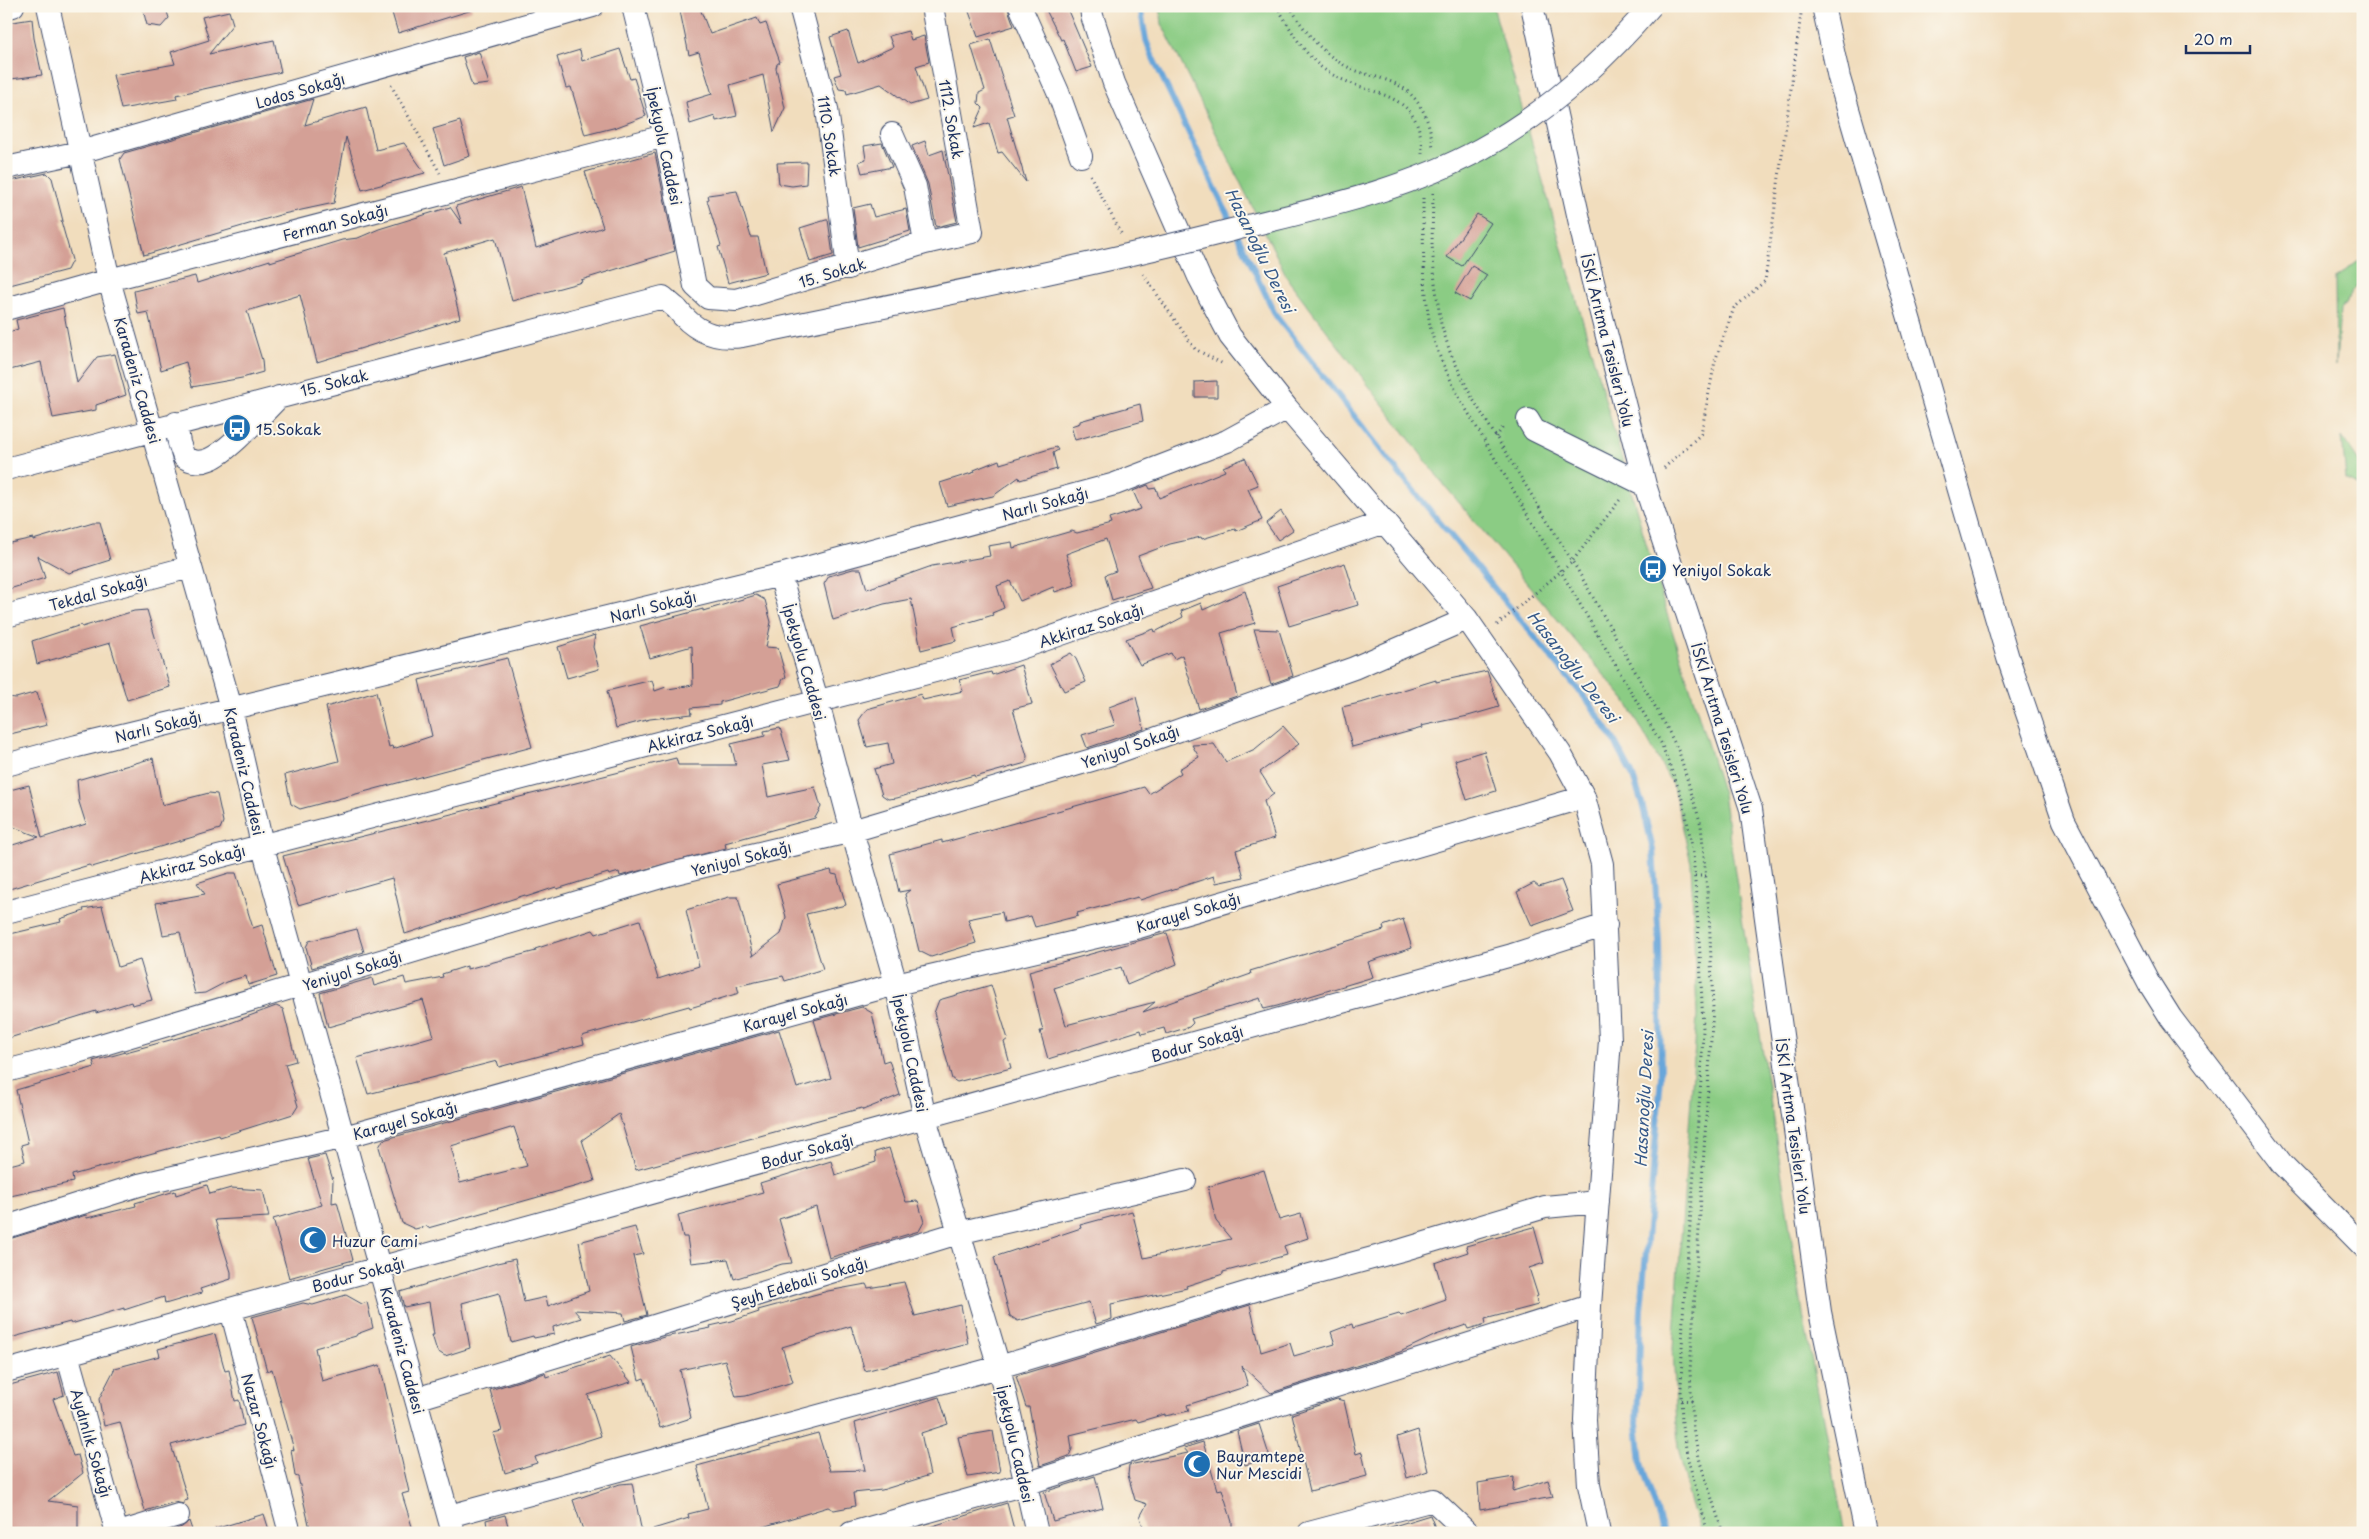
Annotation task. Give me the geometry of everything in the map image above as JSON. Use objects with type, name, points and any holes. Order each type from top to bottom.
[{"type":"street","points":[[6,8],[13,6]]},
{"type":"street","name":"Karadeniz Caddesi","points":[[48,6],[109,280],[231,708],[262,844],[451,1524]]},
{"type":"street","name":"Lodos Sokağı","points":[[6,168],[80,152],[593,6]]},
{"type":"street","name":"İpekyolu Caddesi","points":[[633,6],[665,136],[695,286]]},
{"type":"street","name":"1110. Sokak","points":[[800,6],[828,109],[848,268]]},
{"type":"street","name":"1112. Sokak","points":[[932,6],[972,232]]},
{"type":"street","points":[[1020,6],[1058,92],[1081,156]]},
{"type":"street","points":[[1091,6],[1092,16],[1114,83],[1191,259],[1230,336],[1287,408],[1467,620],[1560,753],[1584,797],[1602,864],[1610,1040],[1590,1306],[1585,1420],[1589,1485],[1599,1533]]},
{"type":"street","name":"15. Sokak","points":[[6,469],[281,396],[670,303],[687,321],[702,332],[723,337],[742,336],[1163,248],[1377,192],[1430,173],[1481,148],[1530,117],[1576,83],[1622,40],[1652,6]]},
{"type":"street","points":[[1823,6],[1839,78],[2006,648],[2064,821],[2148,983],[2171,1018],[2282,1164],[2363,1246]]},
{"type":"street","name":"İSKİ Arıtma Tesisleri Yolu","points":[[1532,13],[1594,287],[1645,485],[1751,809],[1820,1312],[1866,1533]]},
{"type":"street","points":[[892,134],[915,186],[925,243]]},
{"type":"street","name":"Ferman Sokağı","points":[[6,309],[109,280],[451,193],[665,136]]},
{"type":"street","name":"15. Sokak","points":[[695,286],[708,298],[736,300],[848,268],[925,243],[972,232]]},
{"type":"street","points":[[176,423],[179,443],[184,457],[192,462],[210,459],[236,439],[281,396]]},
{"type":"street","name":"Narlı Sokağı","points":[[6,765],[231,708],[780,575],[1115,484],[1227,441],[1287,408]]},
{"type":"street","points":[[1528,420],[1534,430],[1645,485]]},
{"type":"street","name":"Akkiraz Sokağı","points":[[6,912],[262,844],[818,703],[1012,651],[1385,522]]},
{"type":"street","name":"Tekdal Sokağı","points":[[6,616],[190,567]]},
{"type":"street","name":"İpekyolu Caddesi","points":[[780,575],[818,703],[896,984],[925,1118],[999,1367],[1037,1533]]},
{"type":"street","name":"Yeniyol Sokağı","points":[[6,1070],[64,1056],[671,874],[852,831],[1112,754],[1354,668],[1467,620]]},
{"type":"street","name":"Karayel Sokağı","points":[[6,1228],[139,1185],[344,1136],[896,984],[1139,927],[1584,797]]},
{"type":"street","name":"Bodur Sokağı","points":[[6,1371],[1502,958],[1606,925]]},
{"type":"street","name":"Şeyh Edebali Sokağı","points":[[416,1399],[958,1233],[1185,1180]]},
{"type":"street","points":[[451,1524],[999,1367],[1269,1286],[1402,1250],[1545,1207],[1598,1202]]},
{"type":"street","points":[[851,1533],[1025,1484],[1590,1306]]},
{"type":"street","name":"Nazar Sokağı","points":[[231,1310],[290,1533]]},
{"type":"street","name":"Aydınlık Sokağı","points":[[67,1354],[118,1533]]},
{"type":"street","points":[[1309,1533],[1433,1500],[1468,1533]]},
{"type":"street","points":[[118,1533],[178,1515]]},
{"type":"path","points":[[1277,6],[1312,58],[1327,71],[1343,80],[1391,96],[1408,108],[1418,123],[1422,143],[1422,161]]},
{"type":"path","points":[[1290,6],[1300,23],[1328,55],[1359,72],[1399,86],[1414,97],[1426,117],[1432,132],[1433,157]]},
{"type":"path","points":[[1498,625],[1571,563],[1617,501],[1628,492],[1645,485],[1701,434],[1715,362],[1734,308],[1764,280],[1799,22],[1803,6]]},
{"type":"path","points":[[381,67],[451,193]]},
{"type":"path","points":[[1081,156],[1126,242]]},
{"type":"path","points":[[1434,185],[1432,244],[1441,324],[1450,352],[1471,396],[1630,661],[1679,752],[1701,825],[1706,876],[1713,1008],[1692,1326],[1692,1401],[1693,1428],[1700,1462],[1723,1533]]},
{"type":"path","points":[[1423,189],[1425,278],[1430,326],[1441,361],[1459,397],[1661,743],[1684,807],[1693,853],[1700,954],[1702,1055],[1683,1316],[1681,1400],[1682,1426],[1688,1459],[1708,1533]]},
{"type":"path","points":[[1140,268],[1149,285],[1195,349],[1224,364],[1246,356]]},
{"type":"path","points":[[1496,436],[1503,427]]},
{"type":"path","points":[[1694,876],[1706,876]]},
{"type":"path","points":[[1681,1400],[1692,1401]]},
{"type":"green space","points":[[1160,6],[1493,6],[1658,585],[1723,794],[1804,1320],[1845,1533],[1701,1533],[1691,1504],[1678,1447],[1673,1349],[1697,1016],[1691,863],[1673,786],[1626,701],[1445,486],[1289,281],[1162,24]]},
{"type":"green space","points":[[2363,258],[2363,284],[2357,285],[2340,310],[2336,366],[2335,278]]},
{"type":"green space","points":[[2342,437],[2363,468],[2363,489],[2346,479]]},
{"type":"building","points":[[142,6],[165,6],[169,18],[161,27],[147,25]]},
{"type":"building","points":[[390,6],[471,6],[472,10],[398,33]]},
{"type":"building","points":[[679,6],[699,6],[710,34],[757,18],[760,25],[766,23],[780,62],[776,68],[785,108],[774,132],[763,75],[730,85],[737,116],[716,121],[715,116],[690,124],[686,102],[712,94],[699,52],[689,55]]},
{"type":"building","points":[[967,6],[1007,6],[1014,26],[978,37]]},
{"type":"building","points":[[1044,6],[1066,6],[1092,67],[1076,72],[1063,39],[1061,40]]},
{"type":"building","points":[[229,11],[233,24],[209,54],[274,40],[281,72],[176,95],[177,99],[121,109],[113,75],[175,64],[171,52],[209,40],[202,17]]},
{"type":"building","points":[[32,19],[42,75],[11,79],[6,50],[6,23]]},
{"type":"building","points":[[848,31],[858,63],[893,47],[889,36],[908,31],[911,40],[924,36],[929,62],[916,66],[927,100],[910,105],[881,84],[847,94],[846,90],[839,89],[834,76],[841,74],[830,37]]},
{"type":"building","points":[[990,39],[1014,115],[1007,117],[1026,182],[1002,152],[998,153],[989,123],[974,128],[983,108],[978,103],[979,93],[985,90],[971,45]]},
{"type":"building","points":[[620,49],[630,79],[634,78],[646,116],[617,127],[585,135],[571,87],[566,88],[557,57],[580,50],[582,61]]},
{"type":"building","points":[[479,52],[489,84],[472,86],[463,57]]},
{"type":"building","points":[[313,99],[305,125],[366,107],[376,150],[404,143],[425,173],[362,190],[346,137],[334,203],[283,214],[144,255],[120,159],[124,153]]},
{"type":"building","points":[[460,121],[470,156],[444,165],[433,129]]},
{"type":"building","points":[[925,141],[929,155],[943,150],[957,222],[936,227],[928,184],[912,146]]},
{"type":"building","points":[[882,143],[892,167],[862,173],[859,162],[866,159],[864,146]]},
{"type":"building","points":[[655,153],[675,251],[581,280],[582,282],[512,301],[495,238],[444,253],[460,318],[317,362],[300,295],[247,311],[262,360],[263,372],[242,378],[192,387],[186,362],[161,370],[148,312],[138,314],[134,291],[195,276],[197,283],[270,260],[270,262],[342,240],[358,238],[379,229],[450,207],[462,224],[456,206],[521,187],[536,248],[598,229],[603,227],[585,172]]},
{"type":"building","points":[[807,162],[806,184],[792,186],[779,184],[777,163]]},
{"type":"building","points":[[47,173],[52,178],[72,260],[67,270],[6,286],[6,182]]},
{"type":"building","points":[[737,191],[751,237],[758,237],[766,273],[728,283],[718,247],[721,246],[707,200],[709,199],[708,195]]},
{"type":"building","points":[[870,204],[874,217],[906,209],[910,231],[858,247],[853,208]]},
{"type":"building","points":[[1477,214],[1491,223],[1462,266],[1447,257]]},
{"type":"building","points":[[828,220],[833,255],[810,262],[800,228]]},
{"type":"building","points":[[1472,266],[1487,275],[1470,301],[1455,293]]},
{"type":"building","points":[[63,308],[77,383],[97,357],[115,354],[126,395],[96,405],[96,410],[53,418],[41,362],[6,371],[6,333],[18,329],[16,320]]},
{"type":"building","points":[[1217,381],[1217,397],[1195,397],[1195,382]]},
{"type":"building","points":[[1140,404],[1143,421],[1075,440],[1071,426],[1080,423],[1080,421]]},
{"type":"building","points":[[1056,447],[1058,450],[1053,453],[1057,469],[1020,480],[1019,477],[993,496],[947,506],[940,483],[975,472],[974,470],[999,460],[1000,464]]},
{"type":"building","points":[[1245,458],[1258,485],[1248,489],[1262,520],[1236,531],[1235,529],[1202,539],[1201,537],[1170,544],[1138,556],[1151,588],[1112,600],[1105,575],[1116,571],[1106,539],[1066,554],[1075,585],[1055,592],[1053,587],[1020,601],[1010,581],[997,586],[1004,608],[992,613],[993,615],[953,627],[956,641],[921,650],[911,599],[884,604],[833,620],[824,584],[829,576],[853,569],[861,569],[867,589],[932,566],[990,556],[988,546],[1012,542],[1013,548],[1072,531],[1077,533],[1111,524],[1109,519],[1141,509],[1133,491],[1148,485],[1150,489],[1156,488],[1159,498],[1225,471],[1223,467]]},
{"type":"building","points":[[1281,511],[1293,530],[1278,540],[1266,523]]},
{"type":"building","points":[[93,522],[100,522],[110,560],[69,573],[38,556],[45,578],[6,590],[6,544],[33,538],[33,540]]},
{"type":"building","points":[[1345,563],[1358,605],[1289,626],[1277,586]]},
{"type":"building","points":[[1245,591],[1255,623],[1221,633],[1237,696],[1199,709],[1182,655],[1174,659],[1171,653],[1140,665],[1126,639],[1154,629],[1155,632],[1183,617],[1181,611],[1201,603],[1203,610]]},
{"type":"building","points":[[756,595],[765,600],[771,622],[766,647],[778,648],[786,677],[780,686],[720,702],[720,705],[691,708],[692,714],[650,719],[616,728],[607,691],[652,680],[655,691],[666,687],[668,689],[693,685],[692,646],[650,658],[640,626],[703,609],[703,611]]},
{"type":"building","points":[[147,610],[170,687],[127,700],[110,643],[37,664],[32,641],[81,625],[82,627],[134,611]]},
{"type":"building","points":[[1254,629],[1279,630],[1293,676],[1271,684]]},
{"type":"building","points":[[595,635],[593,647],[599,669],[567,678],[558,647]]},
{"type":"building","points":[[1071,653],[1076,659],[1086,682],[1064,691],[1050,664]]},
{"type":"building","points":[[507,658],[532,747],[300,809],[291,804],[285,775],[339,761],[326,707],[376,692],[389,747],[392,746],[393,749],[432,736],[419,680]]},
{"type":"building","points":[[1021,665],[1032,704],[1013,709],[1027,756],[1026,763],[975,777],[974,775],[897,798],[888,799],[882,795],[874,769],[892,764],[888,743],[867,747],[859,720],[867,709],[921,694],[923,700],[963,691],[959,680],[991,672],[992,675]]},
{"type":"building","points":[[1487,671],[1499,707],[1421,726],[1422,728],[1352,747],[1342,707],[1436,680],[1436,682]]},
{"type":"building","points":[[37,692],[47,725],[6,735],[6,697],[16,698]]},
{"type":"building","points":[[1136,697],[1144,729],[1087,748],[1082,735],[1115,725],[1109,707]]},
{"type":"building","points":[[1283,726],[1299,744],[1260,772],[1274,794],[1264,801],[1275,838],[1236,850],[1244,877],[1216,883],[1214,876],[1140,900],[1138,897],[1077,913],[1078,916],[1035,927],[1031,916],[1004,922],[1002,912],[968,919],[976,943],[931,957],[919,951],[905,894],[910,890],[899,892],[890,854],[942,840],[942,843],[1144,787],[1149,794],[1181,773],[1179,769],[1199,757],[1192,745],[1214,744],[1226,762],[1255,749]]},
{"type":"building","points":[[780,728],[790,760],[762,765],[768,797],[815,787],[821,807],[815,818],[725,843],[726,848],[620,876],[619,872],[609,875],[608,873],[557,889],[556,887],[526,897],[525,895],[405,934],[392,878],[298,905],[283,856],[676,758],[678,765],[736,765],[731,744],[765,736],[764,731]]},
{"type":"building","points":[[1484,751],[1496,791],[1467,800],[1455,760]]},
{"type":"building","points":[[153,758],[162,805],[209,793],[217,794],[223,822],[220,829],[6,890],[6,847],[39,837],[6,824],[6,791],[29,785],[42,838],[86,824],[79,802],[77,780]]},
{"type":"building","points":[[831,870],[832,874],[837,875],[846,905],[806,914],[823,969],[785,981],[783,976],[737,986],[739,993],[690,1008],[689,1006],[582,1036],[584,1044],[499,1067],[497,1061],[368,1094],[357,1058],[434,1036],[423,1000],[328,1027],[320,993],[372,978],[374,986],[404,977],[406,984],[443,977],[442,974],[467,966],[467,969],[536,951],[535,949],[593,930],[596,934],[640,920],[658,979],[699,966],[686,910],[729,897],[738,897],[753,956],[781,934],[786,917],[777,884]]},
{"type":"building","points":[[229,873],[236,873],[253,928],[262,925],[277,976],[248,985],[246,976],[226,982],[205,993],[195,994],[180,932],[163,935],[156,903],[205,894],[197,883]]},
{"type":"building","points":[[1561,880],[1573,911],[1532,926],[1517,892],[1534,883],[1539,887]]},
{"type":"building","points":[[102,906],[118,967],[140,960],[152,1000],[132,1005],[131,1002],[96,1013],[96,1011],[6,1039],[6,935],[61,922],[60,919],[84,911],[83,909]]},
{"type":"building","points":[[1403,919],[1412,948],[1368,962],[1373,977],[1264,1009],[1260,998],[1191,1019],[1193,1023],[1189,1027],[1166,1034],[1164,1028],[1142,1034],[1141,1030],[1048,1059],[1040,1031],[1043,1031],[1029,971],[1167,933],[1177,964],[1127,985],[1121,967],[1054,988],[1066,1025],[1155,1002],[1143,1012],[1251,974],[1250,971],[1384,930],[1383,926]]},
{"type":"building","points":[[357,929],[364,952],[312,968],[306,947],[309,941]]},
{"type":"building","points":[[991,985],[1008,1039],[1004,1042],[1011,1068],[957,1082],[952,1079],[934,1013],[939,1000]]},
{"type":"building","points":[[276,1006],[283,1009],[296,1061],[285,1064],[298,1106],[293,1114],[220,1137],[219,1135],[72,1175],[73,1182],[6,1197],[6,1166],[25,1161],[21,1145],[28,1143],[16,1090],[95,1067],[93,1061],[225,1025]]},
{"type":"building","points":[[862,1007],[872,1013],[883,1062],[889,1060],[900,1095],[863,1110],[862,1108],[636,1170],[619,1114],[582,1140],[595,1181],[428,1228],[427,1226],[415,1229],[402,1223],[379,1147],[383,1140],[779,1030],[797,1088],[831,1078],[814,1020]],"holes":[[[514,1127],[527,1166],[460,1183],[451,1146]]]},
{"type":"building","points":[[889,1148],[906,1202],[918,1201],[924,1222],[919,1231],[829,1258],[816,1207],[779,1219],[792,1263],[782,1264],[734,1279],[728,1259],[691,1263],[687,1237],[683,1237],[678,1215],[763,1192],[760,1183],[831,1161],[835,1175],[876,1162],[875,1152]]},
{"type":"building","name":"Huzur Cami","points":[[325,1155],[333,1180],[332,1203],[337,1202],[353,1260],[289,1278],[273,1219],[322,1205],[308,1159]]},
{"type":"building","points":[[1264,1170],[1279,1220],[1301,1214],[1308,1238],[1284,1246],[1287,1255],[1223,1272],[1223,1274],[1186,1286],[1187,1288],[1111,1304],[1112,1319],[1096,1324],[1089,1302],[1018,1321],[1010,1316],[994,1257],[1081,1228],[1080,1225],[1132,1211],[1144,1258],[1231,1239],[1216,1221],[1208,1187]]},
{"type":"building","points":[[207,1185],[210,1194],[231,1188],[263,1190],[269,1217],[215,1220],[231,1272],[231,1279],[200,1289],[202,1293],[165,1304],[164,1297],[124,1310],[124,1308],[71,1324],[70,1322],[6,1339],[6,1240],[86,1215],[87,1218],[136,1206],[135,1203],[175,1191],[176,1195]]},
{"type":"building","points":[[635,1227],[643,1254],[633,1256],[647,1315],[625,1321],[623,1313],[574,1310],[581,1318],[553,1327],[554,1334],[534,1338],[533,1336],[511,1342],[499,1293],[462,1303],[470,1348],[445,1356],[437,1351],[432,1335],[434,1335],[429,1302],[404,1307],[400,1292],[515,1259],[524,1302],[546,1297],[548,1306],[589,1291],[579,1242]]},
{"type":"building","points":[[1534,1227],[1544,1263],[1529,1268],[1538,1296],[1536,1297],[1538,1305],[1485,1319],[1486,1324],[1468,1329],[1466,1325],[1436,1335],[1400,1352],[1271,1393],[1242,1366],[1248,1386],[1187,1405],[1189,1411],[1165,1416],[1165,1414],[1138,1422],[1136,1419],[1070,1435],[1072,1449],[1069,1456],[1040,1466],[1029,1407],[1026,1407],[1016,1376],[1250,1305],[1261,1352],[1290,1343],[1294,1356],[1335,1344],[1331,1332],[1352,1324],[1353,1328],[1399,1314],[1401,1316],[1446,1300],[1435,1263],[1468,1252],[1466,1246]]},
{"type":"building","points":[[904,1282],[915,1316],[961,1305],[968,1344],[865,1371],[851,1326],[782,1347],[793,1382],[746,1396],[736,1397],[725,1360],[680,1370],[691,1418],[660,1428],[644,1378],[639,1380],[631,1347],[664,1337],[711,1328],[710,1326],[759,1312],[758,1310],[828,1291],[866,1284],[868,1288]]},
{"type":"building","points":[[346,1295],[362,1304],[367,1302],[373,1328],[356,1336],[315,1348],[322,1381],[380,1365],[409,1492],[402,1494],[414,1533],[311,1533],[298,1477],[295,1476],[291,1449],[294,1450],[272,1369],[267,1371],[252,1317],[303,1303],[313,1305]]},
{"type":"building","points":[[215,1334],[225,1371],[229,1370],[235,1401],[239,1400],[244,1425],[171,1445],[188,1500],[184,1501],[184,1504],[174,1502],[145,1511],[120,1422],[104,1426],[99,1399],[115,1368],[160,1356],[158,1349]]},
{"type":"building","points":[[610,1356],[631,1382],[588,1395],[601,1436],[535,1457],[537,1463],[505,1473],[493,1433],[502,1431],[490,1390],[545,1373],[546,1377]]},
{"type":"building","points":[[58,1372],[64,1395],[53,1399],[73,1456],[78,1455],[83,1473],[48,1501],[78,1505],[78,1533],[6,1533],[6,1386]]},
{"type":"building","points":[[939,1397],[948,1424],[921,1433],[930,1475],[882,1490],[853,1493],[855,1506],[834,1510],[828,1507],[756,1529],[757,1533],[654,1533],[653,1529],[689,1518],[688,1514],[708,1509],[697,1466],[818,1433],[830,1471],[865,1470],[855,1423]]},
{"type":"building","points":[[1337,1399],[1344,1401],[1356,1454],[1362,1452],[1367,1476],[1310,1491],[1292,1414]]},
{"type":"building","points":[[1259,1424],[1270,1458],[1245,1465],[1237,1431]]},
{"type":"building","points":[[1418,1430],[1428,1471],[1407,1478],[1397,1437]]},
{"type":"building","points":[[993,1431],[1000,1472],[968,1477],[958,1437]]},
{"type":"building","points":[[1203,1442],[1217,1490],[1222,1489],[1232,1522],[1232,1529],[1221,1533],[1145,1533],[1140,1517],[1147,1504],[1135,1500],[1128,1475],[1129,1465],[1188,1453],[1184,1448]]},
{"type":"building","points":[[1095,1476],[1103,1508],[1053,1521],[1044,1492]]},
{"type":"building","points":[[1514,1477],[1513,1491],[1548,1480],[1553,1497],[1480,1510],[1478,1483]]},
{"type":"building","points":[[632,1483],[642,1533],[584,1533],[573,1500],[620,1484]]},
{"type":"building","points":[[1007,1503],[1015,1533],[924,1533],[923,1529]]},
{"type":"building","points":[[264,1514],[270,1533],[216,1533],[215,1529]]},
{"type":"building","points":[[505,1515],[510,1533],[488,1533],[486,1520]]},
{"type":"building","points":[[1430,1515],[1437,1533],[1385,1533],[1384,1529]]},
{"type":"building","points":[[189,1521],[193,1533],[165,1533],[182,1527]]},
{"type":"waterway","name":"Hasanoğlu Deresi","points":[[1140,6],[1146,40],[1153,58],[1276,316],[1399,473],[1591,705],[1614,740],[1632,774],[1642,803],[1653,850],[1659,941],[1661,1077],[1641,1310],[1637,1423],[1641,1463],[1664,1533]]},
{"type":"place","name":"15.Sokak","points":[[237,428]]},
{"type":"place","name":"Yeniyol Sokak","points":[[1653,569]]},
{"type":"place","name":"Huzur Cami","points":[[313,1240]]},
{"type":"place","name":"Bayramtepe Nur Mescidi","points":[[1197,1464]]}]
